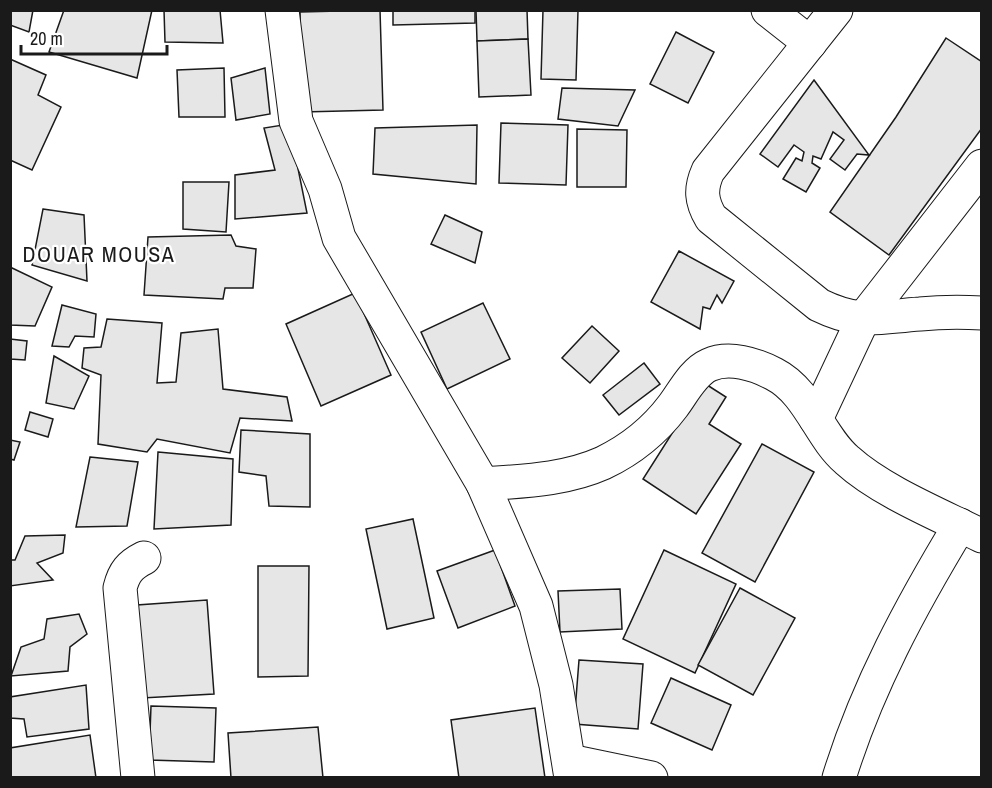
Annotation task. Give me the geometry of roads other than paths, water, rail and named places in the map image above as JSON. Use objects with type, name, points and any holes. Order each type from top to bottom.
[{"type":"street","points":[[282,10],[296,122],[325,189],[339,238],[483,484],[536,606],[556,686],[570,769],[651,777]]},
{"type":"street","points":[[768,10],[810,43]]},
{"type":"street","points":[[836,10],[708,171],[701,193],[704,206],[711,218],[819,305],[852,318],[877,320],[942,312],[981,313]]},
{"type":"street","points":[[816,419],[863,319],[981,166]]},
{"type":"street","points":[[483,484],[558,477],[604,462],[630,447],[653,429],[707,365],[725,361],[759,366],[777,375],[790,385],[845,459],[868,477],[971,531],[900,629],[873,685],[839,777]]},
{"type":"street","points":[[138,777],[120,588],[123,576],[131,564],[144,558]]},
{"type":"district","name":"DOUAR MOUSA","points":[[99,254]]}]
